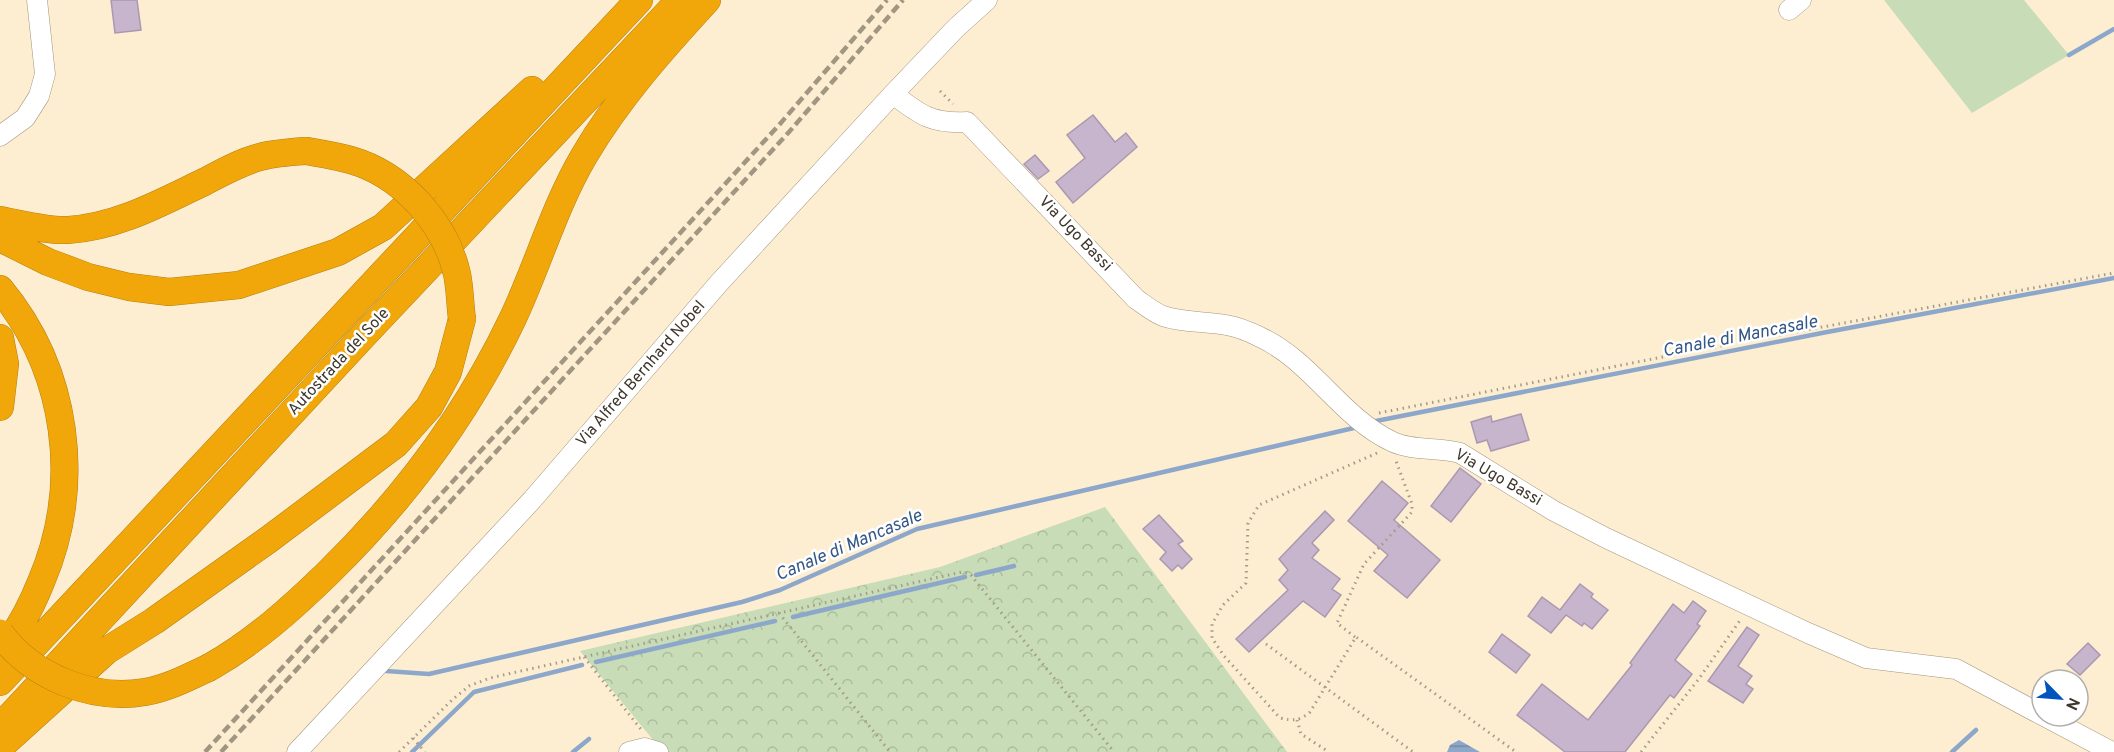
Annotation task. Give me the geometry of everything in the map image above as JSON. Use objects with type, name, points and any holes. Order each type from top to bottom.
[{"type":"highway","points":[[0,238],[48,262],[87,277],[129,287],[169,292],[240,285],[329,256],[383,227],[631,0]]},
{"type":"highway","name":"Autostrada del Sole","points":[[0,682],[639,0]]},
{"type":"highway","name":"Autostrada del Sole","points":[[0,727],[680,0]]},
{"type":"highway","points":[[0,633],[15,651],[47,674],[97,692],[118,694],[144,692],[179,682],[229,657],[280,618],[349,552],[392,506],[462,412],[512,319],[583,157],[636,79],[707,0]]},
{"type":"highway","points":[[0,220],[66,230],[94,227],[125,218],[232,167],[260,157],[306,152],[333,156],[361,164],[386,176],[409,193],[441,233],[456,273],[462,320],[448,372],[429,407],[396,444],[154,621],[106,651],[0,747]]},
{"type":"highway","points":[[0,289],[24,322],[45,363],[57,399],[65,458],[62,510],[54,546],[36,595],[0,652]]},
{"type":"highway","points":[[0,338],[4,364],[0,407]]},
{"type":"street","points":[[0,136],[25,118],[39,96],[45,74],[37,0]]},
{"type":"street","name":"Via Alfred Bernhard Nobel","points":[[297,752],[532,500],[719,283],[892,94],[956,28],[987,0]]},
{"type":"street","name":"Via Ugo Bassi","points":[[892,94],[929,118],[947,123],[967,122],[1136,299],[1150,310],[1163,316],[1182,320],[1228,325],[1263,339],[1299,364],[1358,418],[1388,439],[1402,445],[1460,453],[1554,511],[1606,538],[1866,658],[1956,669],[2030,708]]},
{"type":"street","name":"Via Ugo Bassi","points":[[2067,728],[2112,752]]},
{"type":"street","points":[[629,752],[645,748],[658,752]]},
{"type":"path","points":[[1358,418],[1705,349],[2114,273]]},
{"type":"path","points":[[1388,439],[1410,495],[1412,512],[1364,564],[1337,623],[1516,752]]},
{"type":"path","points":[[1356,637],[1310,712],[1301,720],[1297,720],[1280,718],[1224,656],[1212,638],[1212,624],[1223,605],[1246,583],[1248,523],[1259,505],[1370,457],[1384,447],[1388,439]]},
{"type":"path","points":[[399,752],[469,686],[490,678],[962,572],[970,574],[1114,752]]},
{"type":"path","points":[[1641,752],[1698,680],[1751,606]]},
{"type":"path","points":[[779,613],[890,752]]},
{"type":"path","points":[[1266,644],[1413,752]]},
{"type":"path","points":[[585,658],[646,735]]},
{"type":"path","points":[[1297,720],[1301,734],[1329,752]]},
{"type":"path","points":[[415,739],[425,752]]},
{"type":"green space","points":[[1884,0],[2024,0],[2069,55],[1972,113]]},
{"type":"green space","points":[[1105,507],[1287,752],[663,752],[580,651],[940,567]]},
{"type":"water","points":[[1459,740],[1480,752],[1447,752],[1450,745]]},
{"type":"building","points":[[111,0],[137,0],[141,30],[115,33]]},
{"type":"building","points":[[1093,115],[1115,142],[1126,133],[1137,147],[1073,203],[1056,182],[1085,158],[1067,135]]},
{"type":"building","points":[[1035,155],[1049,171],[1038,179],[1024,164]]},
{"type":"building","points":[[1521,414],[1529,440],[1491,451],[1487,440],[1477,443],[1471,422],[1491,416],[1492,422]]},
{"type":"building","points":[[1460,468],[1481,484],[1451,522],[1431,506]]},
{"type":"building","points":[[1382,481],[1408,503],[1394,520],[1440,560],[1407,598],[1374,571],[1388,555],[1348,521]]},
{"type":"building","points":[[1325,511],[1334,520],[1312,543],[1319,550],[1312,558],[1340,579],[1332,589],[1341,595],[1325,617],[1303,601],[1249,652],[1236,639],[1288,590],[1279,580],[1288,570],[1279,559]]},
{"type":"building","points":[[1159,515],[1183,541],[1178,544],[1192,559],[1182,569],[1178,565],[1172,571],[1160,559],[1166,552],[1143,529]]},
{"type":"building","points":[[1580,584],[1593,594],[1591,597],[1608,610],[1592,629],[1584,623],[1582,626],[1566,615],[1551,633],[1528,616],[1542,597],[1560,610]]},
{"type":"building","points":[[1693,601],[1706,611],[1697,624],[1700,626],[1675,660],[1692,674],[1674,698],[1670,695],[1625,752],[1565,752],[1517,715],[1542,684],[1588,720],[1632,665],[1630,663],[1673,604],[1684,613]]},
{"type":"building","points":[[1747,627],[1759,635],[1738,666],[1752,676],[1746,684],[1753,689],[1743,703],[1708,681]]},
{"type":"building","points":[[1502,634],[1530,655],[1516,673],[1489,652]]},
{"type":"building","points":[[2088,643],[2100,655],[2087,668],[2072,668],[2067,664]]},
{"type":"waterway","points":[[2069,55],[2114,29]]},
{"type":"waterway","name":"Canale di Mancasale","points":[[1371,422],[2114,278]]},
{"type":"waterway","name":"Canale di Mancasale","points":[[386,671],[429,674],[742,602],[780,590],[917,529],[1358,427]]},
{"type":"waterway","points":[[976,575],[1014,566]]},
{"type":"waterway","points":[[793,617],[965,577]]},
{"type":"waterway","points":[[596,662],[775,621]]},
{"type":"waterway","points":[[412,752],[474,692],[582,665]]},
{"type":"waterway","points":[[1952,752],[1976,730]]},
{"type":"waterway","points":[[573,752],[589,739]]},
{"type":"railway","points":[[205,752],[779,125],[887,0]]},
{"type":"railway","points":[[221,752],[789,132],[903,0]]}]
